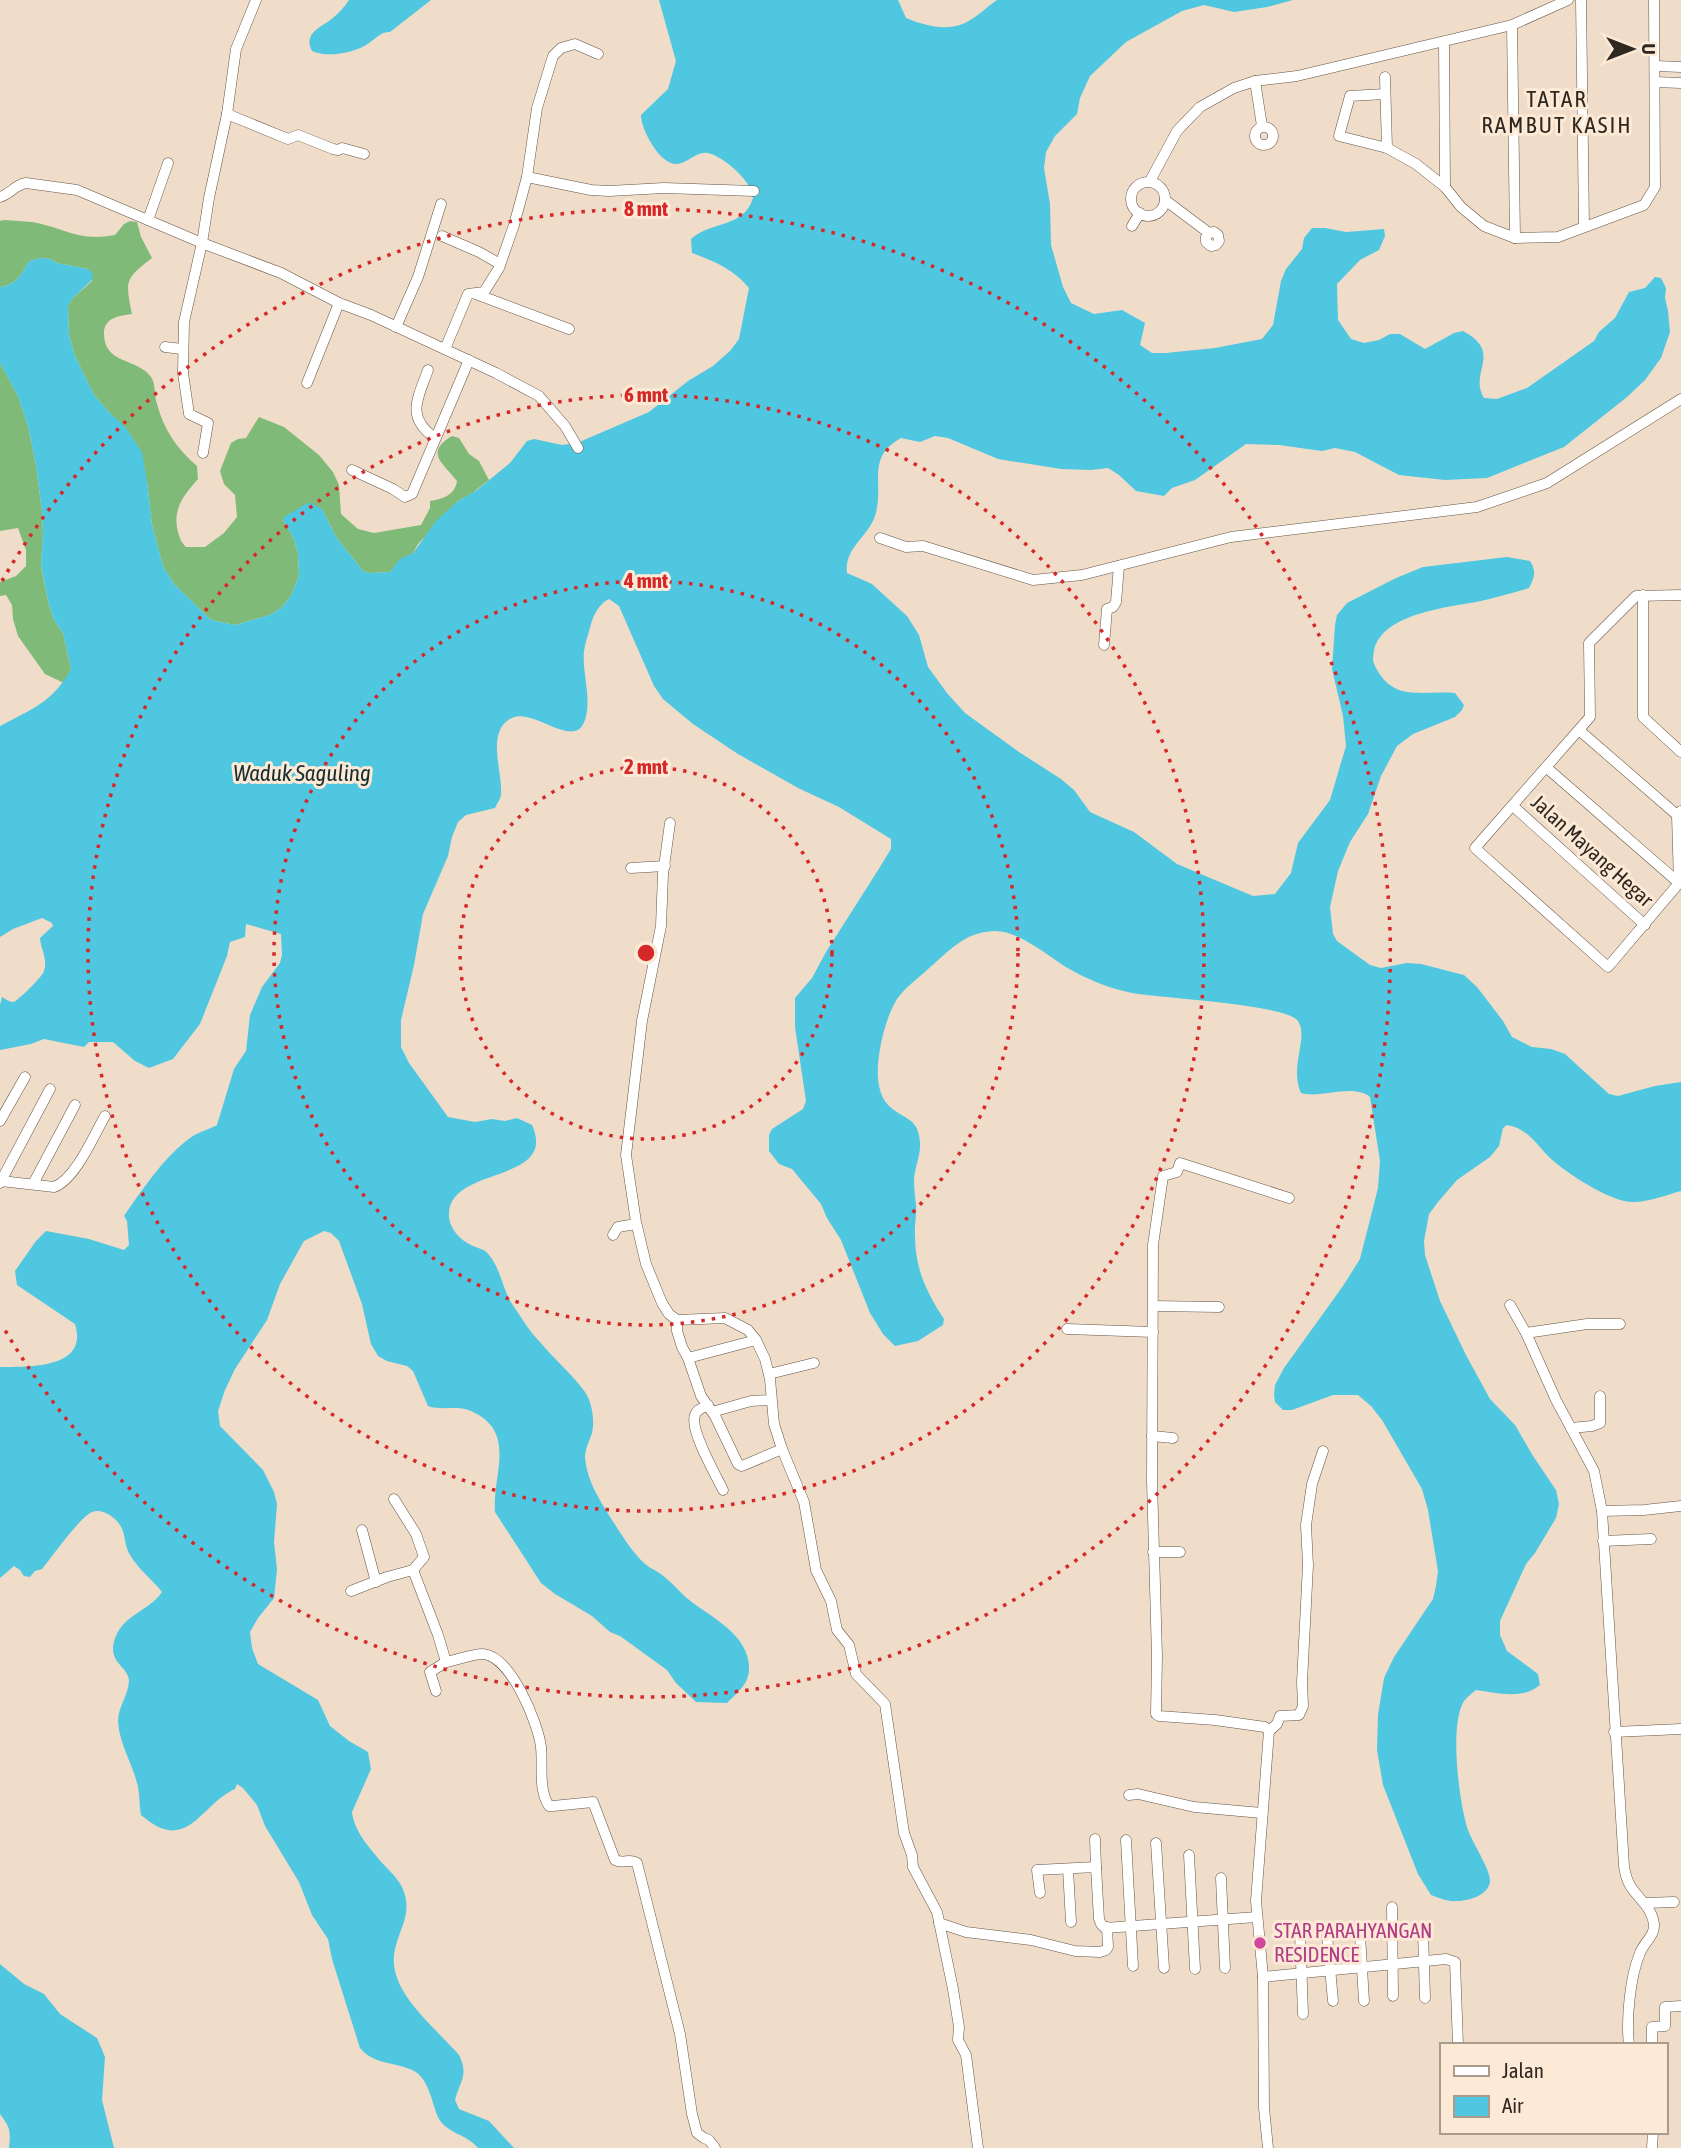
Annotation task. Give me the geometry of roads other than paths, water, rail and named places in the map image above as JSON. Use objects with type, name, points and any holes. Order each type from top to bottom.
[{"type":"street","points":[[203,453],[209,425],[188,413],[182,349],[184,322],[227,114],[236,49],[256,0]]},
{"type":"street","points":[[1150,181],[1158,184],[1165,194],[1164,206],[1156,215],[1144,216],[1134,209],[1131,198],[1135,187],[1150,181],[1177,131],[1200,107],[1234,88],[1255,81],[1294,77],[1512,25],[1567,0]]},
{"type":"street","points":[[1581,0],[1584,228]]},
{"type":"street","points":[[1385,94],[1350,96],[1339,136],[1387,148],[1416,164],[1445,187],[1461,207],[1484,226],[1515,239],[1558,237],[1584,228],[1644,205],[1655,187],[1654,0]]},
{"type":"street","points":[[1512,25],[1515,239]]},
{"type":"street","points":[[1444,42],[1445,187]]},
{"type":"street","points":[[445,349],[468,294],[486,290],[500,264],[527,177],[537,108],[553,56],[561,48],[575,44],[598,54]]},
{"type":"street","points":[[1656,66],[1681,67]]},
{"type":"street","points":[[1385,77],[1387,148]]},
{"type":"street","points":[[1255,81],[1262,126]]},
{"type":"street","points":[[1655,82],[1681,83]]},
{"type":"street","points":[[227,114],[288,139],[298,135],[333,149],[342,148],[364,154]]},
{"type":"street","points":[[148,220],[168,163]]},
{"type":"street","points":[[527,177],[591,190],[664,188],[754,191]]},
{"type":"street","points":[[0,197],[18,184],[26,183],[77,190],[281,273],[339,303],[469,360],[535,393],[565,426],[578,448]]},
{"type":"street","points":[[1165,200],[1209,233]]},
{"type":"street","points":[[396,327],[418,277],[441,204]]},
{"type":"street","points":[[1132,226],[1140,213]]},
{"type":"street","points":[[442,236],[500,264]]},
{"type":"street","points":[[472,292],[569,329]]},
{"type":"street","points":[[307,383],[339,303]]},
{"type":"street","points":[[165,347],[182,349]]},
{"type":"street","points":[[352,470],[405,497],[410,496],[469,360]]},
{"type":"street","points":[[428,370],[417,400],[417,410],[420,426],[435,438]]},
{"type":"street","points":[[880,538],[906,547],[923,546],[1034,580],[1082,575],[1231,537],[1477,508],[1547,483],[1681,399]]},
{"type":"street","points":[[1104,645],[1107,609],[1113,607],[1116,602],[1119,566]]},
{"type":"street","points":[[1643,595],[1643,717],[1681,752]]},
{"type":"street","points":[[1579,730],[1679,813],[1679,883],[1608,967],[1475,848],[1590,717],[1589,643],[1636,596],[1681,595]]},
{"type":"street","points":[[1547,768],[1679,883]]},
{"type":"street","name":"Jalan Mayang Hegar","points":[[1513,806],[1645,925]]},
{"type":"street","points":[[670,823],[661,926],[642,1021],[626,1155],[636,1224],[646,1264],[669,1314],[677,1320],[726,1318],[748,1329],[756,1340],[769,1374],[774,1424],[804,1502],[816,1570],[831,1601],[837,1630],[849,1644],[856,1674],[885,1704],[904,1833],[914,1867],[937,1912],[953,1989],[959,2042],[965,2055],[978,2148]]},
{"type":"street","points":[[631,868],[665,866]]},
{"type":"street","points":[[0,1121],[25,1077]]},
{"type":"street","points":[[50,1089],[1,1182],[54,1187],[60,1184],[74,1169],[105,1116]]},
{"type":"street","points":[[33,1184],[75,1105]]},
{"type":"street","points":[[1269,1731],[1265,1727],[1156,1714],[1152,1436],[1153,1245],[1163,1178],[1177,1172],[1179,1163],[1183,1162],[1289,1198]]},
{"type":"street","points":[[613,1235],[618,1227],[636,1224]]},
{"type":"street","points":[[1510,1305],[1594,1471],[1602,1511],[1624,1866],[1630,1886],[1645,1903],[1652,1917],[1653,1931],[1639,1954],[1634,1976],[1627,2031],[1629,2043]]},
{"type":"street","points":[[1153,1306],[1219,1307]]},
{"type":"street","points":[[677,1320],[679,1339],[701,1395],[740,1466],[782,1449]]},
{"type":"street","points":[[1526,1333],[1587,1324],[1620,1324]]},
{"type":"street","points":[[1067,1329],[1153,1332]]},
{"type":"street","points":[[688,1357],[756,1340]]},
{"type":"street","points":[[769,1374],[814,1363]]},
{"type":"street","points":[[1571,1427],[1600,1423],[1600,1396]]},
{"type":"street","points":[[723,1490],[701,1443],[695,1425],[696,1412],[771,1399]]},
{"type":"street","points":[[1152,1436],[1173,1438]]},
{"type":"street","points":[[1268,2148],[1263,1978],[1256,1901],[1262,1813],[1269,1731],[1278,1724],[1280,1716],[1299,1715],[1303,1706],[1307,1525],[1312,1484],[1323,1451]]},
{"type":"street","points":[[351,1591],[413,1570],[424,1557],[416,1534],[394,1499]]},
{"type":"street","points":[[1602,1511],[1681,1506]]},
{"type":"street","points":[[362,1530],[376,1582]]},
{"type":"street","points":[[1603,1541],[1651,1539]]},
{"type":"street","points":[[1153,1552],[1180,1552]]},
{"type":"street","points":[[413,1570],[446,1662]]},
{"type":"street","points":[[436,1691],[430,1672],[446,1662],[484,1654],[504,1665],[533,1718],[540,1742],[541,1779],[546,1802],[549,1806],[593,1802],[615,1860],[632,1860],[637,1863],[680,2034],[697,2133],[709,2140],[715,2148]]},
{"type":"street","points":[[1614,1732],[1681,1729]]},
{"type":"street","points":[[1129,1795],[1138,1794],[1194,1807],[1262,1813]]},
{"type":"street","points":[[1095,1839],[1099,1919],[1101,1924],[1107,1927],[1257,1917]]},
{"type":"street","points":[[1126,1840],[1133,1966]]},
{"type":"street","points":[[1156,1843],[1164,1968]]},
{"type":"street","points":[[1189,1855],[1195,1969]]},
{"type":"street","points":[[1040,1893],[1037,1871],[1096,1867]]},
{"type":"street","points":[[1068,1869],[1071,1922]]},
{"type":"street","points":[[1221,1878],[1225,1968]]},
{"type":"street","points":[[1645,1903],[1674,1902]]},
{"type":"street","points":[[1392,1907],[1393,1996]]},
{"type":"street","points":[[939,1923],[966,1932],[1021,1938],[1075,1951],[1100,1952],[1108,1947],[1107,1927]]},
{"type":"street","points":[[1423,1931],[1424,1998]]},
{"type":"street","points":[[1300,1933],[1303,2014]]},
{"type":"street","points":[[1327,1935],[1334,2001]]},
{"type":"street","points":[[1360,1935],[1364,2001]]},
{"type":"street","points":[[1263,1978],[1446,1959],[1454,1962],[1458,2043]]},
{"type":"street","points":[[1652,2043],[1653,2026],[1665,2026],[1665,2007],[1681,2006]]},
{"type":"water","points":[[349,0],[431,0],[390,32],[360,48],[332,54],[312,51],[310,41],[313,33],[338,14]]},
{"type":"water","name":"Waduk Saguling","points":[[659,0],[898,0],[906,18],[927,25],[950,27],[965,23],[997,0],[1293,0],[1234,12],[1204,5],[1182,11],[1126,42],[1090,76],[1080,98],[1077,114],[1055,136],[1046,152],[1044,168],[1050,204],[1051,245],[1063,287],[1071,303],[1094,314],[1122,310],[1145,323],[1140,345],[1152,353],[1215,348],[1262,339],[1273,325],[1281,281],[1286,269],[1302,249],[1304,238],[1312,228],[1346,232],[1384,229],[1385,236],[1379,250],[1360,260],[1337,284],[1338,320],[1351,339],[1364,343],[1390,334],[1400,334],[1425,349],[1463,331],[1481,347],[1483,363],[1480,389],[1484,398],[1497,399],[1527,388],[1594,341],[1599,332],[1615,318],[1629,292],[1645,288],[1655,277],[1661,278],[1666,288],[1670,332],[1661,358],[1645,380],[1564,447],[1487,478],[1445,480],[1399,475],[1355,452],[1335,448],[1322,451],[1246,444],[1195,480],[1172,488],[1164,496],[1136,491],[1108,468],[1061,469],[998,459],[948,438],[935,436],[920,442],[901,438],[883,454],[878,472],[878,504],[875,516],[849,556],[847,573],[872,584],[907,616],[919,635],[928,667],[965,713],[1061,779],[1074,790],[1090,812],[1134,832],[1177,864],[1253,896],[1275,894],[1291,873],[1298,843],[1330,800],[1346,746],[1343,716],[1332,669],[1337,615],[1347,603],[1423,567],[1507,557],[1530,561],[1534,575],[1529,588],[1419,614],[1389,628],[1379,638],[1373,662],[1382,678],[1390,685],[1409,692],[1455,693],[1464,705],[1455,717],[1413,734],[1397,746],[1381,776],[1368,814],[1350,842],[1338,871],[1330,907],[1333,934],[1337,941],[1370,965],[1381,968],[1407,963],[1421,964],[1464,975],[1477,987],[1512,1037],[1532,1047],[1565,1054],[1609,1094],[1618,1096],[1681,1082],[1681,1191],[1640,1202],[1613,1198],[1566,1170],[1526,1133],[1507,1125],[1503,1128],[1499,1146],[1490,1157],[1457,1180],[1429,1214],[1424,1241],[1425,1255],[1440,1301],[1490,1399],[1515,1425],[1556,1490],[1559,1504],[1556,1518],[1526,1564],[1500,1621],[1500,1635],[1507,1651],[1538,1674],[1540,1685],[1533,1690],[1517,1694],[1476,1690],[1464,1701],[1459,1712],[1456,1744],[1461,1799],[1469,1833],[1489,1876],[1489,1886],[1478,1896],[1467,1900],[1454,1901],[1431,1895],[1418,1874],[1383,1785],[1377,1750],[1378,1715],[1384,1678],[1394,1657],[1433,1599],[1436,1586],[1438,1571],[1422,1489],[1382,1420],[1358,1395],[1333,1395],[1292,1410],[1283,1410],[1275,1402],[1274,1395],[1275,1385],[1284,1368],[1360,1259],[1378,1188],[1380,1161],[1370,1097],[1355,1091],[1301,1093],[1297,1073],[1301,1028],[1298,1021],[1289,1015],[1221,1002],[1146,995],[1117,989],[1080,975],[1025,940],[1004,932],[983,932],[965,939],[942,956],[897,999],[886,1023],[880,1049],[878,1078],[881,1093],[888,1105],[913,1123],[919,1134],[920,1151],[914,1179],[917,1259],[932,1300],[944,1319],[943,1325],[918,1341],[895,1346],[883,1334],[870,1313],[841,1240],[821,1204],[792,1169],[779,1164],[769,1151],[769,1135],[772,1129],[803,1109],[806,1101],[795,1027],[795,998],[812,978],[891,849],[891,839],[839,807],[798,788],[738,754],[693,724],[663,699],[654,686],[619,606],[609,599],[605,601],[594,617],[585,648],[587,708],[581,727],[574,731],[565,731],[521,716],[512,718],[499,732],[497,753],[500,798],[495,808],[466,815],[458,822],[452,837],[448,856],[423,914],[401,1020],[401,1047],[409,1063],[448,1117],[475,1122],[517,1118],[532,1125],[536,1144],[530,1157],[517,1167],[464,1189],[453,1201],[449,1217],[451,1226],[463,1240],[489,1255],[497,1267],[510,1301],[535,1337],[585,1392],[591,1406],[593,1423],[585,1458],[588,1475],[615,1525],[644,1563],[738,1638],[748,1658],[749,1669],[745,1684],[727,1703],[696,1702],[667,1670],[541,1583],[495,1512],[500,1455],[494,1430],[471,1411],[428,1406],[413,1371],[407,1366],[378,1356],[371,1344],[362,1304],[339,1241],[331,1233],[324,1231],[304,1241],[280,1284],[267,1320],[235,1369],[218,1411],[220,1426],[263,1470],[277,1504],[274,1598],[250,1632],[252,1648],[258,1664],[318,1700],[330,1726],[368,1752],[371,1769],[352,1812],[360,1834],[398,1881],[405,1896],[405,1918],[395,1949],[397,1979],[414,2007],[459,2055],[463,2078],[455,2100],[459,2109],[489,2121],[514,2148],[478,2148],[443,2124],[427,2086],[419,2075],[407,2068],[372,2058],[360,2048],[328,1939],[312,1915],[299,1882],[265,1826],[257,1805],[243,1788],[237,1784],[235,1789],[182,1829],[171,1830],[157,1826],[141,1815],[138,1787],[118,1721],[129,1680],[115,1658],[113,1645],[125,1623],[151,1604],[162,1592],[130,1555],[118,1522],[104,1512],[92,1512],[74,1529],[42,1569],[35,1571],[30,1577],[24,1576],[14,1566],[0,1578],[0,1367],[26,1367],[54,1362],[73,1350],[77,1339],[75,1324],[17,1285],[15,1271],[46,1231],[89,1239],[124,1250],[129,1245],[127,1221],[124,1216],[147,1184],[183,1144],[217,1125],[234,1069],[246,1051],[250,1015],[262,987],[280,963],[282,955],[281,934],[246,924],[245,937],[230,942],[200,1024],[173,1059],[149,1068],[135,1061],[113,1042],[89,1042],[84,1047],[44,1039],[0,1050],[2,997],[15,1001],[43,974],[45,962],[40,938],[53,926],[42,918],[0,937],[0,726],[49,697],[71,669],[63,633],[54,620],[49,605],[41,566],[42,511],[28,426],[18,396],[0,363],[0,287],[14,281],[29,261],[41,258],[88,269],[93,274],[92,280],[71,300],[68,307],[69,335],[75,356],[94,395],[126,428],[142,452],[152,525],[163,566],[174,584],[211,620],[235,625],[270,615],[281,608],[291,596],[299,576],[298,554],[294,539],[283,520],[308,503],[322,509],[336,537],[363,571],[390,572],[400,559],[413,553],[436,521],[458,501],[477,490],[510,463],[527,441],[534,439],[562,445],[577,443],[649,412],[688,381],[713,366],[739,339],[749,288],[724,267],[692,253],[691,239],[742,215],[753,198],[744,179],[721,159],[703,153],[681,163],[671,163],[658,153],[648,137],[641,115],[668,89],[676,61]]},
{"type":"water","points":[[0,1964],[24,1984],[44,1994],[60,2014],[97,2038],[105,2057],[102,2100],[114,2148],[9,2148],[9,2129],[0,2114]]},
{"type":"place","name":"STAR PARAHYANGAN RESIDENCE","points":[[1260,1943]]},
{"type":"district","name":"TATAR RAMBUT KASIH","points":[[1557,112]]}]
